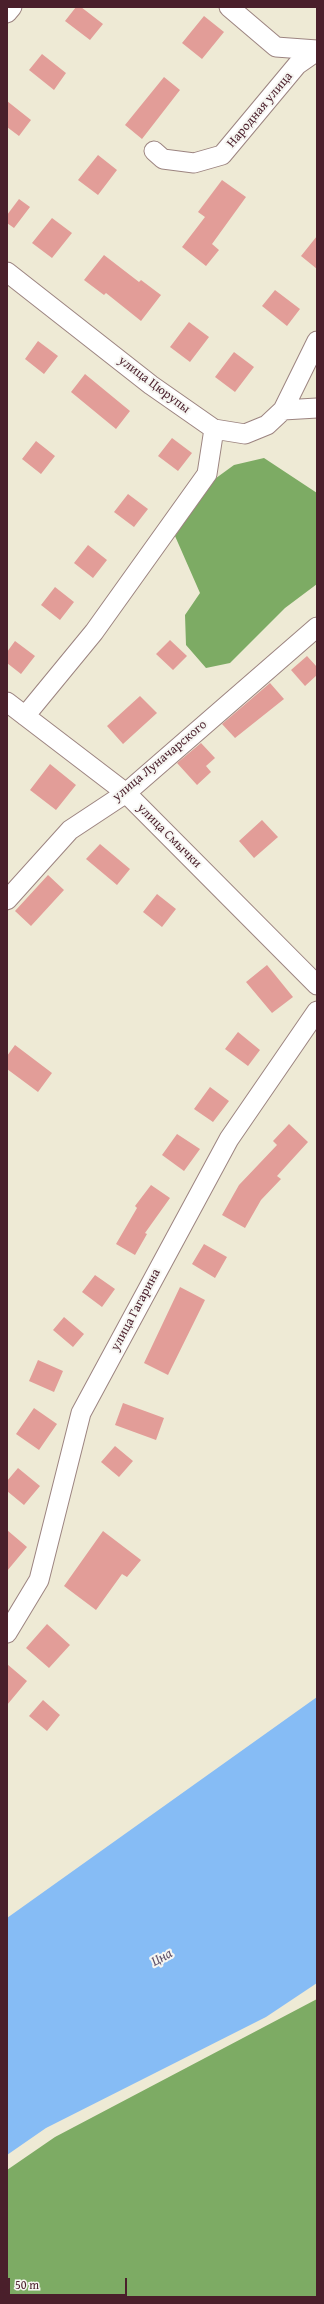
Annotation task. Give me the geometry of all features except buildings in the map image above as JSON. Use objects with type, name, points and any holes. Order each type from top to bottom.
[{"type":"street","points":[[7,13],[12,7]]},
{"type":"street","points":[[229,7],[276,47],[317,50]]},
{"type":"street","name":"Народная улица","points":[[154,151],[163,159],[194,163],[222,155],[297,65],[317,50]]},
{"type":"street","name":"улица Цюрупы","points":[[7,272],[151,385],[214,429],[245,434],[267,425],[283,410]]},
{"type":"street","points":[[317,341],[283,410],[317,408]]},
{"type":"street","points":[[25,716],[94,632],[207,474],[214,429]]},
{"type":"street","name":"улица Луначарского","points":[[7,900],[70,830],[126,793],[317,626]]},
{"type":"street","name":"улица Смычки","points":[[7,702],[126,793],[317,985]]},
{"type":"street","name":"улица Гагарина","points":[[7,1633],[38,1580],[81,1413],[229,1139],[317,1011]]},
{"type":"green space","points":[[264,458],[317,493],[317,584],[285,608],[230,663],[206,668],[186,645],[185,615],[200,593],[175,536],[212,481],[234,465]]},
{"type":"green space","points":[[317,1999],[317,2297],[7,2297],[7,2170],[55,2137]]},
{"type":"water","name":"Цна","points":[[317,1697],[317,1983],[266,2017],[46,2128],[7,2155],[7,1918]]}]
